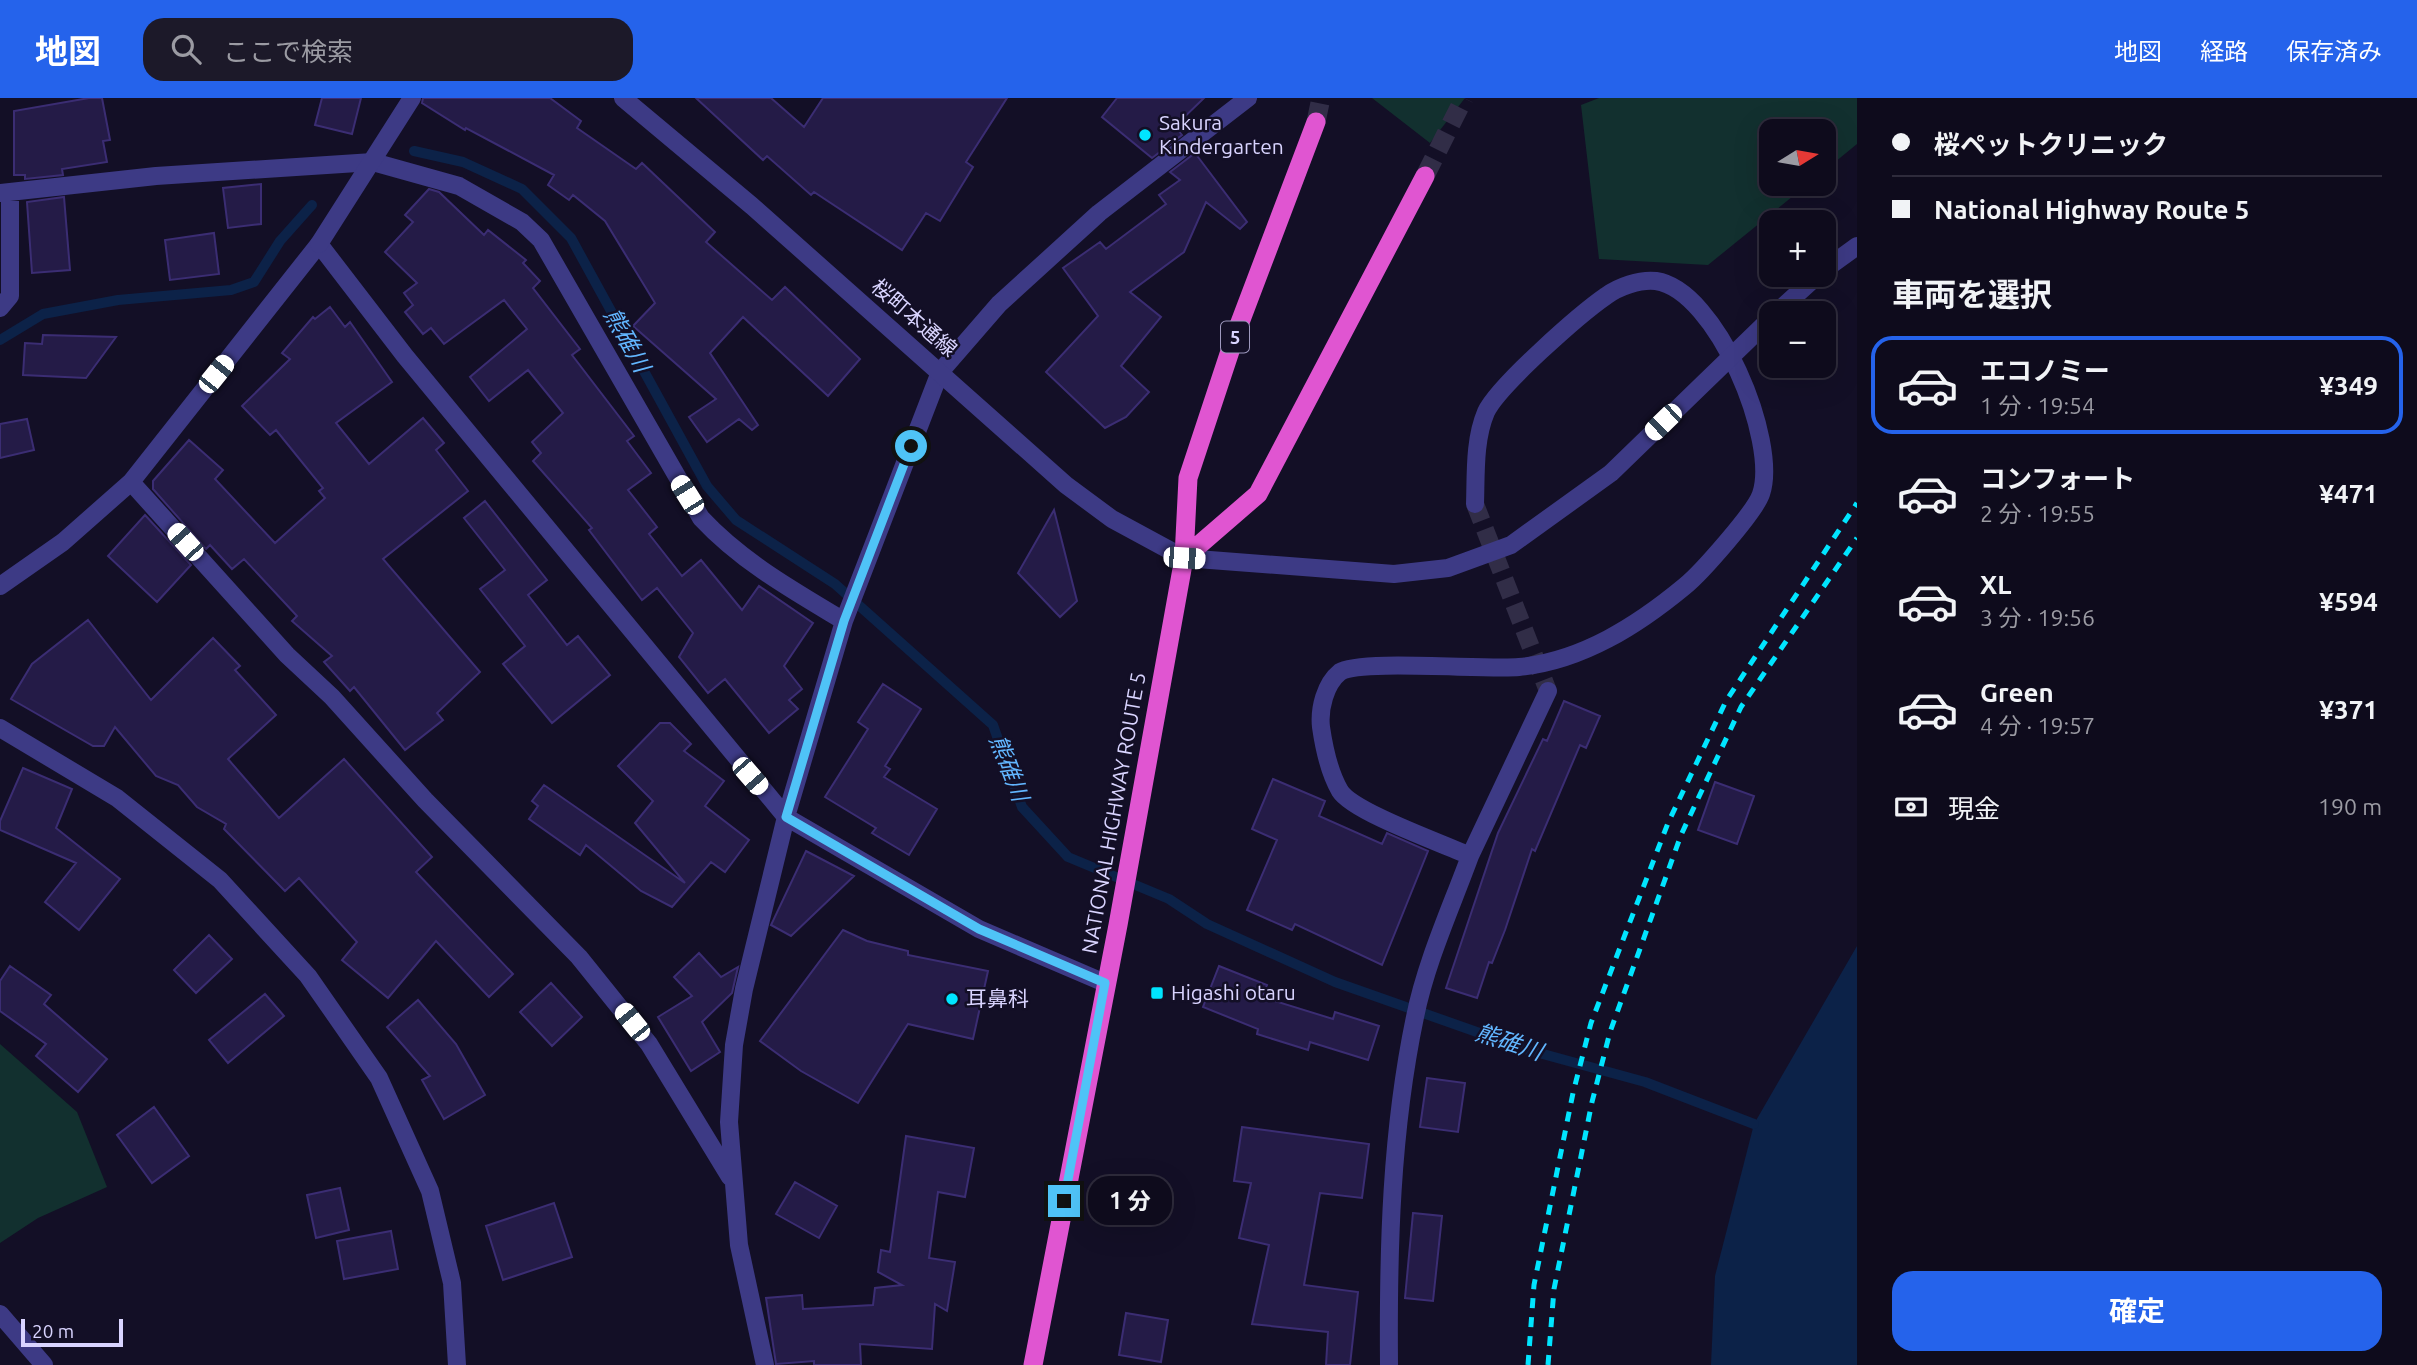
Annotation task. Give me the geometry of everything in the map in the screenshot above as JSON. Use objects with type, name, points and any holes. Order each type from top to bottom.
[{"type":"highway","name":"NATIONAL HIGHWAY ROUTE 5","points":[[1033,1365],[1118,925],[1184,558],[1188,478],[1236,333],[1316,122]]},
{"type":"highway","points":[[1184,558],[1258,494],[1425,176]]},
{"type":"street","points":[[0,586],[63,542],[131,482],[319,244],[412,98]]},
{"type":"street","name":"桜町本通線","points":[[623,98],[940,372],[1066,485],[1112,519],[1184,558]]},
{"type":"street","points":[[765,1365],[739,1245],[732,1180],[729,1122],[734,1045],[744,989],[786,817],[844,621],[940,372],[999,304],[1099,214],[1248,98]]},
{"type":"street","points":[[0,308],[10,296],[5,193],[156,176],[373,162],[458,186],[523,222],[541,240],[701,518],[723,542],[844,621]]},
{"type":"street","points":[[319,244],[405,356],[786,817],[979,929],[1105,983]]},
{"type":"street","points":[[1836,261],[1857,246]]},
{"type":"street","points":[[1470,856],[1359,807],[1341,793],[1324,747],[1321,720],[1324,696],[1340,672],[1364,664],[1438,668],[1521,667],[1582,651],[1645,620],[1696,577],[1760,497],[1765,472],[1752,412],[1732,354],[1703,311],[1683,292],[1656,281],[1634,283],[1607,295],[1513,378],[1486,411],[1477,449],[1475,504]]},
{"type":"street","points":[[1789,301],[1805,287]]},
{"type":"street","points":[[1184,558],[1394,574],[1448,568],[1511,545],[1611,473],[1759,329]]},
{"type":"street","points":[[131,482],[287,655],[332,697],[425,800],[579,957],[649,1044],[732,1180]]},
{"type":"street","points":[[1390,1365],[1388,1255],[1396,1130],[1415,1014],[1470,856],[1548,691]]},
{"type":"street","points":[[0,729],[117,798],[209,871],[308,976],[379,1078],[430,1191],[452,1283],[457,1365]]},
{"type":"street","points":[[0,1314],[44,1365]]},
{"type":"green space","points":[[1372,98],[1465,98],[1430,143]]},
{"type":"green space","points":[[1599,98],[1857,98],[1857,144],[1836,161],[1836,119],[1759,119],[1759,196],[1793,196],[1776,210],[1759,210],[1759,224],[1708,265],[1599,259],[1581,105]]},
{"type":"green space","points":[[0,1044],[77,1112],[107,1187],[38,1218],[0,1243]]},
{"type":"water","points":[[1857,946],[1857,1365],[1711,1365],[1715,1276],[1754,1124]]},
{"type":"building","points":[[102,98],[110,140],[103,141],[107,162],[62,169],[63,175],[25,179],[25,175],[14,175],[14,111]]},
{"type":"building","points":[[322,98],[361,98],[352,134],[315,125]]},
{"type":"building","points":[[423,98],[550,98],[581,121],[577,128],[636,169],[642,163],[715,232],[706,242],[772,300],[785,287],[860,359],[828,396],[743,317],[710,353],[758,425],[752,430],[739,419],[707,442],[689,417],[716,399],[633,326],[655,303],[605,221],[573,195],[569,200],[548,185],[554,175],[466,128],[465,130],[422,103]]},
{"type":"building","points":[[696,98],[771,98],[804,127],[823,98],[1007,98],[966,162],[973,167],[940,221],[926,213],[902,250],[814,192],[811,195],[767,156],[763,160]]},
{"type":"building","name":"Sakura Kindergarten","points":[[1117,98],[1204,98],[1175,126],[1182,135],[1152,158],[1102,117]]},
{"type":"building","points":[[1195,153],[1247,222],[1240,229],[1206,202],[1184,252],[1130,292],[1161,317],[1121,366],[1149,392],[1126,417],[1105,428],[1046,372],[1098,316],[1063,268],[1100,242],[1106,249],[1166,204],[1159,195],[1180,180],[1170,172]]},
{"type":"building","points":[[261,184],[261,224],[228,228],[223,188]]},
{"type":"building","points":[[429,189],[439,192],[484,235],[488,230],[526,260],[523,263],[540,281],[533,288],[580,349],[572,355],[634,436],[627,441],[651,473],[628,490],[657,527],[649,534],[682,576],[701,560],[742,610],[759,586],[813,623],[784,666],[802,689],[789,700],[798,709],[769,733],[725,679],[708,693],[679,657],[693,633],[657,588],[642,600],[589,530],[592,528],[533,461],[541,453],[532,442],[563,413],[528,370],[489,401],[470,377],[527,329],[504,300],[444,344],[431,328],[423,334],[405,312],[413,305],[404,293],[417,283],[385,252],[413,222],[405,215]]},
{"type":"building","points":[[64,197],[70,270],[32,273],[27,202]]},
{"type":"building","points":[[214,233],[219,274],[170,280],[165,240]]},
{"type":"building","points":[[330,307],[345,327],[350,322],[392,382],[336,423],[369,464],[423,418],[444,443],[436,450],[468,491],[383,559],[480,672],[437,713],[443,720],[405,750],[354,687],[350,691],[324,662],[332,656],[292,621],[297,616],[244,559],[232,569],[210,545],[206,549],[153,489],[153,481],[189,440],[223,470],[215,479],[275,543],[325,498],[319,491],[323,488],[276,430],[270,435],[242,406],[290,359],[282,353],[313,317],[315,319]]},
{"type":"building","points":[[43,335],[116,337],[86,378],[23,375],[25,343],[42,344]]},
{"type":"building","points":[[27,419],[34,450],[0,458],[0,424]]},
{"type":"building","points":[[485,501],[547,580],[528,595],[567,645],[578,636],[610,675],[552,723],[503,664],[525,646],[480,589],[505,570],[464,518]]},
{"type":"building","points":[[1054,510],[1077,601],[1060,617],[1018,573]]},
{"type":"building","points":[[145,515],[191,565],[157,602],[108,556]]},
{"type":"building","points":[[88,620],[151,700],[213,638],[240,666],[235,670],[276,715],[228,759],[279,818],[344,759],[432,857],[416,872],[513,974],[489,997],[436,941],[388,998],[342,960],[357,942],[299,878],[285,891],[224,829],[226,824],[197,807],[178,785],[156,776],[115,727],[104,746],[93,746],[11,699],[32,664]]},
{"type":"building","points":[[883,684],[921,709],[885,766],[890,769],[884,777],[937,809],[909,855],[872,833],[876,828],[825,797],[868,729],[858,722]]},
{"type":"building","points":[[1564,701],[1600,716],[1586,748],[1580,745],[1535,851],[1532,849],[1505,930],[1492,963],[1489,962],[1477,998],[1446,988],[1498,833],[1543,739],[1547,741]]},
{"type":"building","points":[[660,723],[670,723],[691,744],[684,751],[724,781],[705,806],[749,840],[725,872],[711,862],[672,907],[641,891],[586,845],[580,855],[529,819],[538,806],[532,801],[544,785],[685,883],[635,823],[653,801],[618,766]]},
{"type":"building","points":[[23,768],[72,789],[56,828],[120,879],[79,930],[45,902],[76,863],[0,830],[0,821]]},
{"type":"building","points":[[1273,779],[1325,801],[1319,816],[1382,844],[1387,833],[1428,851],[1382,965],[1295,924],[1292,930],[1247,910],[1277,840],[1252,829]]},
{"type":"building","points":[[1715,782],[1754,796],[1737,844],[1698,830]]},
{"type":"building","points":[[806,851],[854,876],[791,936],[771,925]]},
{"type":"building","points":[[843,930],[867,941],[908,951],[908,955],[988,971],[973,1039],[908,1024],[858,1103],[801,1071],[760,1041]]},
{"type":"building","points":[[209,935],[232,959],[196,993],[174,970]]},
{"type":"building","points":[[699,953],[721,977],[738,967],[732,993],[702,1022],[720,1052],[691,1071],[658,1017],[692,996],[674,977]]},
{"type":"building","points":[[10,966],[51,995],[44,1004],[107,1059],[78,1092],[36,1056],[46,1044],[0,1011],[0,981]]},
{"type":"building","points":[[1219,966],[1267,985],[1262,997],[1333,1019],[1335,1012],[1379,1026],[1368,1060],[1310,1042],[1308,1050],[1257,1034],[1258,1029],[1203,1007]]},
{"type":"building","points":[[551,983],[582,1017],[552,1046],[520,1012]]},
{"type":"building","points":[[265,994],[284,1016],[228,1063],[209,1040]]},
{"type":"building","points":[[418,1000],[456,1044],[485,1095],[444,1119],[422,1080],[430,1076],[387,1027]]},
{"type":"building","points":[[1427,1078],[1465,1083],[1458,1132],[1420,1127]]},
{"type":"building","points":[[154,1107],[189,1156],[152,1183],[117,1135]]},
{"type":"building","points":[[1242,1127],[1369,1144],[1362,1198],[1320,1193],[1304,1285],[1358,1292],[1350,1365],[1326,1365],[1328,1332],[1252,1324],[1269,1245],[1239,1238],[1251,1183],[1234,1181]]},
{"type":"building","points":[[906,1136],[974,1148],[965,1197],[938,1192],[929,1258],[955,1262],[947,1311],[935,1304],[932,1349],[860,1344],[861,1365],[814,1365],[814,1361],[776,1364],[766,1298],[802,1295],[803,1309],[873,1305],[875,1288],[902,1285],[878,1272],[881,1250],[890,1252]]},
{"type":"building","points":[[795,1182],[837,1206],[819,1238],[776,1214]]},
{"type":"building","points":[[340,1188],[349,1230],[316,1238],[307,1195]]},
{"type":"building","points":[[554,1203],[572,1257],[503,1280],[486,1226]]},
{"type":"building","points":[[1413,1213],[1442,1216],[1433,1301],[1405,1298]]},
{"type":"building","points":[[391,1231],[398,1269],[344,1279],[337,1241]]},
{"type":"building","points":[[1126,1313],[1168,1320],[1161,1362],[1119,1355]]},
{"type":"waterway","name":"熊碓川","points":[[414,151],[463,162],[522,189],[571,238],[707,486],[736,520],[835,584],[993,725],[1022,807],[1068,857],[1169,899],[1207,924],[1335,982],[1525,1049],[1645,1082],[1754,1124]]},
{"type":"waterway","name":"熊碓川","points":[[0,340],[43,314],[118,300],[231,290],[254,282],[280,241],[312,205]]},
{"type":"tunnel","points":[[1316,122],[1321,98]]},
{"type":"tunnel","points":[[1425,176],[1464,98]]},
{"type":"tunnel","points":[[1475,504],[1548,691]]},
{"type":"railway","points":[[1528,1365],[1534,1285],[1573,1093],[1591,1023],[1668,823],[1726,701],[1857,503]]},
{"type":"railway","points":[[1548,1365],[1554,1289],[1592,1102],[1610,1032],[1681,835],[1741,707],[1857,538]]},
{"type":"place","name":"Sakura Kindergarten","points":[[1145,135]]},
{"type":"place","name":"Higashi otaru","points":[[1157,993]]},
{"type":"place","name":"耳鼻科","points":[[952,999]]},
{"type":"route","points":[[911,446],[844,621],[786,817],[979,929],[1105,983],[1064,1201]]}]
